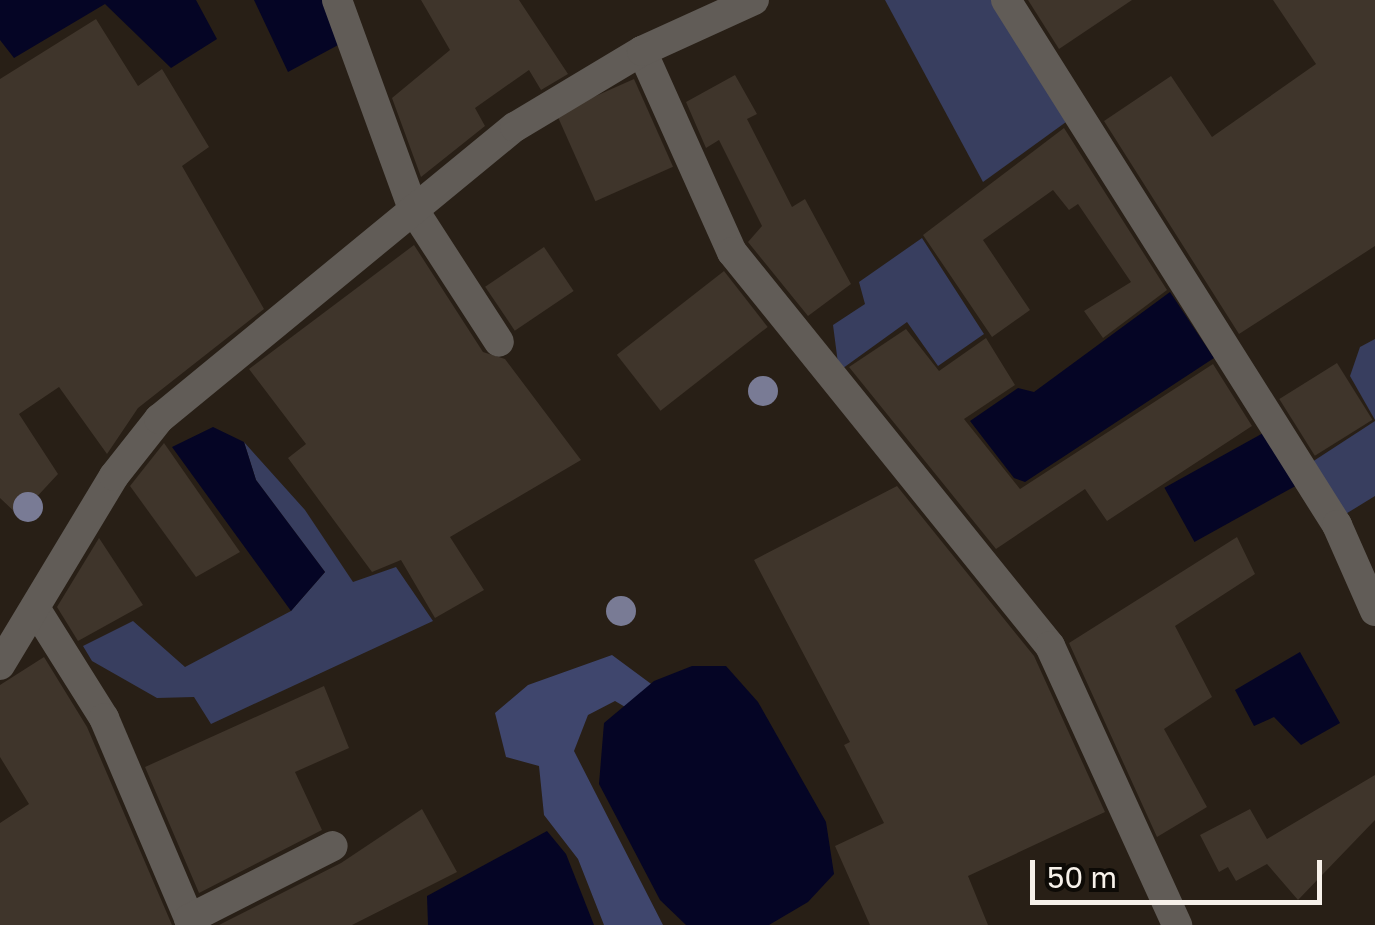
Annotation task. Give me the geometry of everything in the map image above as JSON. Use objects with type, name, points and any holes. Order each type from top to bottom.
[{"type":"street","points":[[337,0],[413,209],[499,342]]},
{"type":"street","points":[[0,665],[114,476],[159,420],[514,127],[642,51],[754,0]]},
{"type":"street","points":[[1006,0],[1336,526],[1375,611]]},
{"type":"street","points":[[642,51],[732,252],[1050,646],[1177,925]]},
{"type":"street","points":[[35,608],[104,718],[190,922],[332,846]]},
{"type":"shaded area","points":[[0,0],[196,0],[217,39],[171,68],[105,4],[14,58],[0,40]]},
{"type":"shaded area","points":[[254,0],[324,0],[340,44],[288,72]]},
{"type":"shaded area","points":[[885,0],[997,0],[1066,122],[983,182]]},
{"type":"shaded area","points":[[922,238],[984,334],[938,366],[907,322],[839,371],[833,325],[865,304],[859,282]]},
{"type":"shaded area","points":[[1170,292],[1214,358],[1025,482],[1014,478],[970,421],[1018,388],[1034,392]]},
{"type":"shaded area","points":[[1375,339],[1375,420],[1350,376],[1360,347]]},
{"type":"shaded area","points":[[1375,421],[1375,496],[1344,515],[1312,462]]},
{"type":"shaded area","points":[[213,427],[244,442],[256,480],[325,572],[291,611],[172,447]]},
{"type":"shaded area","points":[[1265,432],[1295,486],[1194,542],[1164,488]]},
{"type":"shaded area","points":[[244,442],[305,510],[353,582],[396,567],[433,621],[211,724],[194,697],[157,698],[92,661],[83,646],[133,621],[185,667],[291,611],[325,572],[256,480]]},
{"type":"shaded area","points":[[1300,652],[1340,723],[1301,745],[1274,717],[1254,726],[1235,690]]},
{"type":"shaded area","points":[[612,655],[658,689],[632,711],[615,701],[588,715],[574,751],[663,925],[604,925],[578,859],[544,815],[539,766],[506,757],[495,713],[528,685]]},
{"type":"shaded area","points":[[692,666],[726,666],[758,702],[826,822],[834,874],[808,902],[769,925],[686,925],[660,900],[599,784],[604,723],[654,681]]},
{"type":"shaded area","points":[[547,831],[566,854],[594,925],[428,925],[427,896]]},
{"type":"building","points":[[421,0],[519,0],[568,74],[541,90],[529,70],[475,108],[485,126],[421,177],[392,98],[450,50]]},
{"type":"building","points":[[1028,0],[1132,0],[1059,49]]},
{"type":"building","points":[[1273,0],[1375,0],[1375,246],[1239,334],[1104,121],[1171,76],[1212,137],[1316,64]]},
{"type":"building","points":[[96,19],[138,86],[162,69],[209,147],[182,166],[264,309],[138,408],[107,454],[59,387],[19,414],[58,474],[19,516],[0,498],[0,79]]},
{"type":"building","points":[[735,75],[757,114],[747,119],[792,207],[805,199],[851,284],[808,316],[748,242],[762,226],[719,140],[706,148],[686,102]]},
{"type":"building","points":[[634,79],[673,167],[595,201],[556,114]]},
{"type":"building","points":[[1064,128],[1167,290],[1103,338],[1084,311],[1131,282],[1078,204],[1069,210],[1053,190],[983,240],[1030,310],[992,337],[923,235]]},
{"type":"building","points":[[414,245],[483,352],[505,359],[581,460],[450,537],[484,590],[435,618],[401,560],[372,572],[288,458],[306,444],[249,369]]},
{"type":"building","points":[[544,247],[574,291],[515,331],[485,287]]},
{"type":"building","points":[[724,271],[768,327],[661,411],[617,355]]},
{"type":"building","points":[[906,329],[939,371],[986,338],[1015,385],[964,419],[1020,489],[1213,364],[1252,426],[1107,521],[1085,489],[996,549],[849,367]]},
{"type":"building","points":[[1337,363],[1373,420],[1315,456],[1279,399]]},
{"type":"building","points":[[164,443],[240,552],[196,577],[130,486]]},
{"type":"building","points":[[897,486],[1034,656],[1105,812],[968,876],[988,925],[870,925],[835,846],[884,823],[844,745],[850,742],[754,560]]},
{"type":"building","points":[[1237,537],[1255,574],[1175,626],[1212,697],[1164,729],[1207,807],[1157,837],[1069,643]]},
{"type":"building","points":[[99,538],[143,605],[78,641],[57,607]]},
{"type":"building","points":[[44,657],[87,727],[172,925],[0,925],[0,823],[29,804],[0,757],[0,685]]},
{"type":"building","points":[[324,686],[349,748],[295,772],[322,830],[199,893],[145,767]]},
{"type":"building","points":[[1375,775],[1375,820],[1298,900],[1267,864],[1236,881],[1228,867],[1219,872],[1200,835],[1250,809],[1267,839]]},
{"type":"building","points":[[422,809],[457,872],[352,925],[219,925],[341,863]]}]
